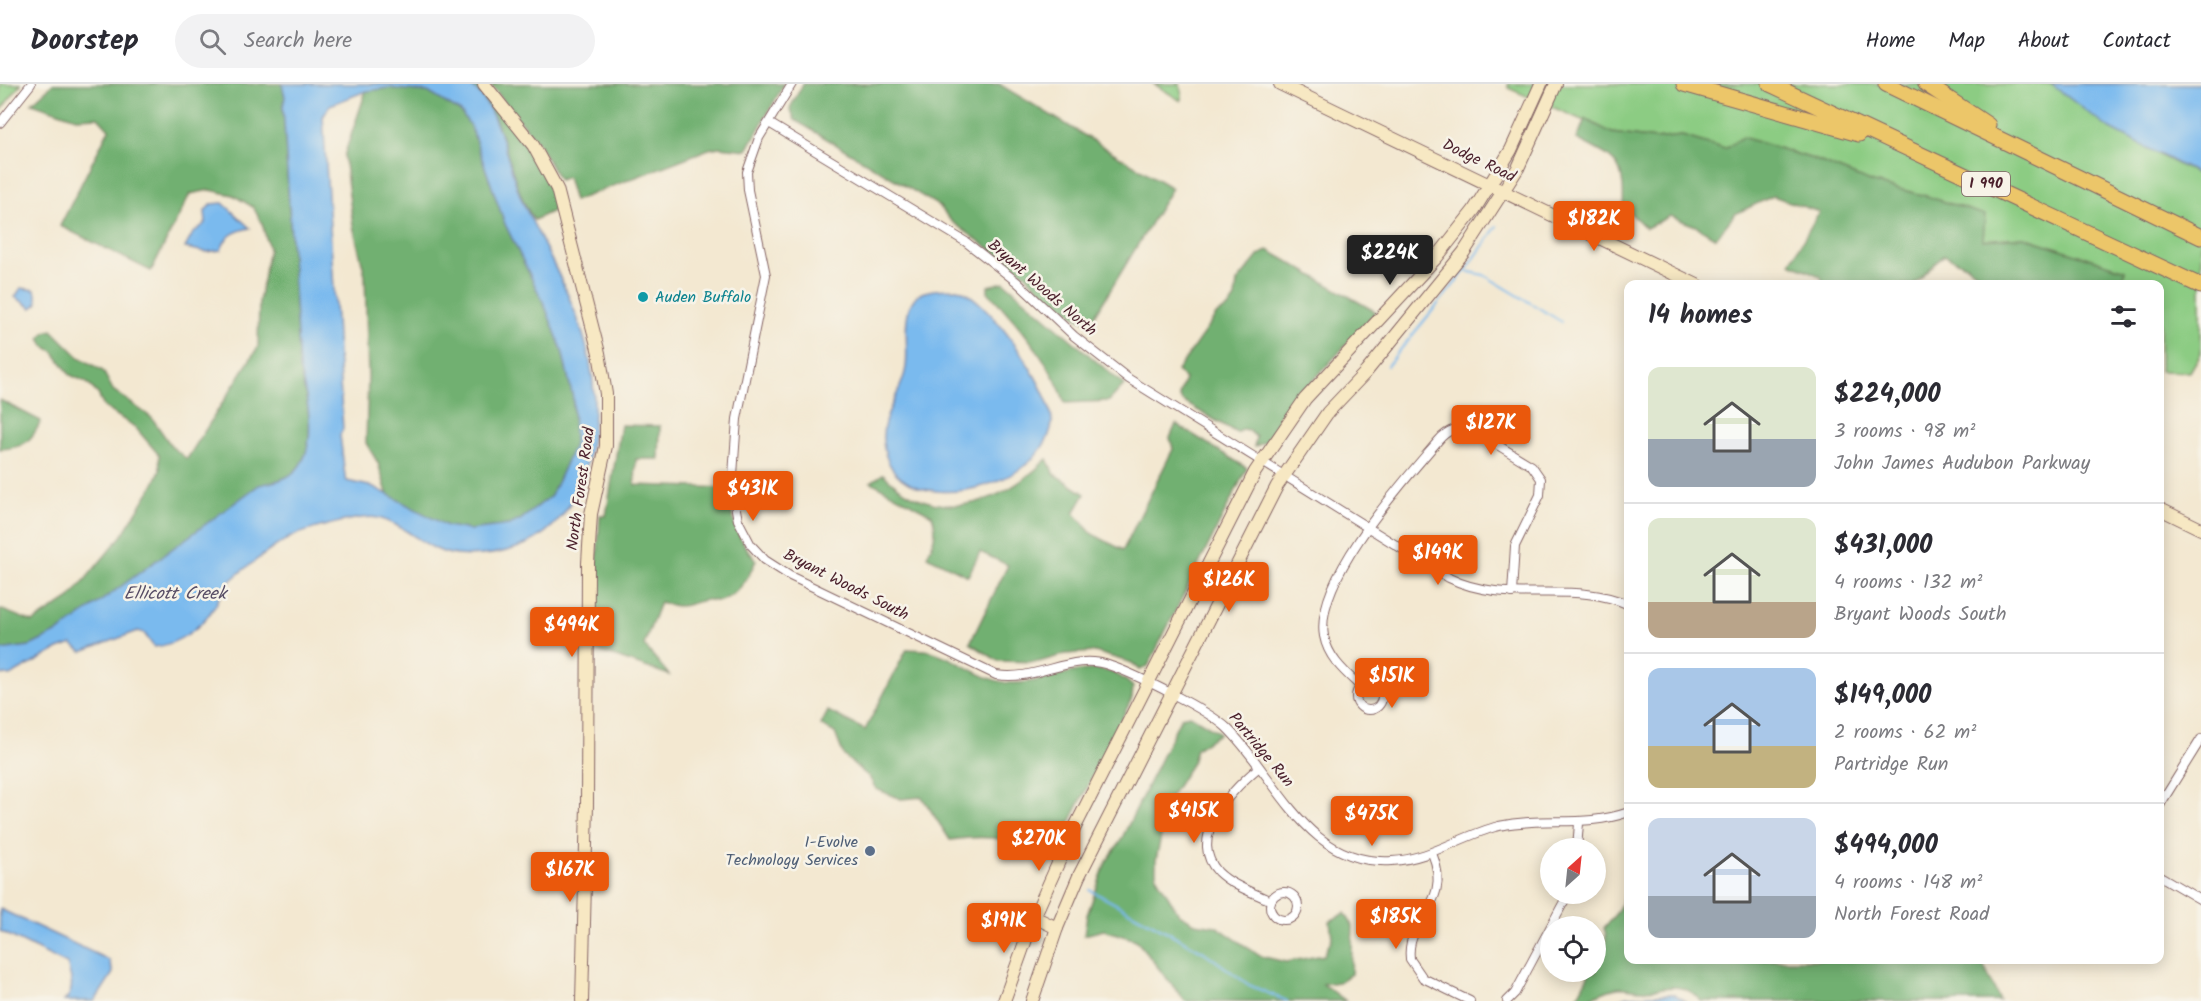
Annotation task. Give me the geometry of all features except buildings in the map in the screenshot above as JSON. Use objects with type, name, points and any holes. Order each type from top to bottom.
[{"type":"highway","points":[[1684,84],[1844,128],[1936,168],[1978,181]]},
{"type":"highway","name":"I 990","points":[[1770,84],[2201,286]]},
{"type":"highway","points":[[1886,84],[2201,237]]},
{"type":"highway","points":[[1926,84],[2038,158]]},
{"type":"main road","name":"North Forest Road","points":[[484,84],[533,145],[557,189],[599,353],[606,394],[606,446],[591,514],[588,563],[587,805],[582,1001]]},
{"type":"main road","name":"Dodge Road","points":[[1280,84],[1687,280]]},
{"type":"main road","points":[[1004,1001],[1034,917],[1070,838],[1262,461],[1305,399],[1437,257],[1491,185],[1525,121],[1541,84]]},
{"type":"main road","points":[[1032,1001],[1057,928],[1079,876],[1284,475],[1328,412],[1453,268],[1504,192],[1556,84]]},
{"type":"main road","points":[[2164,511],[2201,529]]},
{"type":"main road","points":[[1034,917],[1057,928]]},
{"type":"street","points":[[0,123],[17,98],[31,84]]},
{"type":"street","name":"Bryant Woods South","points":[[792,84],[753,151],[747,172],[748,190],[766,275],[743,385],[733,456],[735,511],[751,545],[765,560],[789,576],[986,672],[1022,677],[1074,662],[1094,662],[1111,666],[1170,695]]},
{"type":"street","name":"Bryant Woods North","points":[[769,123],[966,242],[1006,273],[1074,336],[1119,372],[1284,475]]},
{"type":"street","points":[[1361,687],[1328,651],[1323,626],[1331,594],[1367,526],[1444,434],[1458,428],[1473,430],[1532,466],[1541,479],[1540,495],[1515,546],[1512,592]]},
{"type":"street","points":[[1284,475],[1467,587],[1485,591],[1599,596],[1624,604]]},
{"type":"street","name":"Partridge Run","points":[[1170,695],[1218,721],[1235,737],[1308,830],[1338,851],[1366,859],[1391,862],[1432,853],[1463,838],[1502,826],[1535,821],[1579,823],[1624,814]]},
{"type":"street","points":[[2164,799],[2201,739]]},
{"type":"street","points":[[1258,768],[1230,793],[1211,828],[1207,846],[1211,859],[1222,876],[1271,901]]},
{"type":"street","points":[[1578,838],[1579,823]]},
{"type":"street","points":[[1432,853],[1439,873],[1438,892],[1412,940],[1410,959],[1423,978],[1470,1001]]},
{"type":"street","points":[[2164,878],[2201,900]]},
{"type":"street","points":[[1507,1001],[1515,993],[1563,904]]},
{"type":"green space","points":[[0,84],[21,84],[0,111]]},
{"type":"green space","points":[[53,84],[282,84],[285,97],[283,106],[299,368],[308,406],[308,447],[304,459],[289,476],[259,486],[60,631],[30,646],[0,650],[0,609],[33,622],[70,598],[122,535],[154,484],[160,470],[159,455],[135,427],[104,407],[98,394],[86,382],[70,375],[53,351],[44,346],[40,338],[45,332],[52,330],[79,357],[103,371],[113,390],[152,418],[172,447],[187,459],[258,347],[259,301],[269,249],[262,223],[253,207],[233,195],[210,190],[190,194],[151,271],[60,226],[109,129],[98,117],[76,118],[32,103]]},
{"type":"green space","points":[[469,84],[476,84],[481,88],[532,151],[559,208],[534,220],[517,186],[491,111],[482,96]]},
{"type":"green space","points":[[490,84],[784,84],[747,150],[719,147],[709,149],[574,201],[567,177],[559,180],[538,143]]},
{"type":"green space","points":[[803,84],[999,84],[1172,188],[1093,319],[1089,322],[1084,321],[1050,300],[1026,275],[951,221],[939,206],[795,120],[790,108]]},
{"type":"green space","points":[[1154,84],[1179,84],[1182,91],[1181,101]]},
{"type":"green space","points":[[1508,84],[2051,84],[2161,156],[2201,176],[2201,353],[2190,372],[2164,371],[2164,280],[2122,280],[2125,270],[2024,237],[1982,240],[1984,215],[1923,195],[1873,183],[1816,160],[1742,137],[1725,149],[1682,136],[1654,139],[1612,133],[1508,88]]},
{"type":"green space","points":[[388,88],[428,92],[461,112],[471,127],[505,224],[545,306],[562,350],[573,398],[574,445],[551,496],[520,520],[509,525],[470,530],[447,526],[388,496],[378,463],[366,443],[368,376],[365,275],[353,226],[344,156],[366,91]]},
{"type":"green space","points":[[1585,119],[1612,133],[1655,139],[1682,136],[1725,149],[1742,137],[1816,160],[1873,183],[1923,195],[1985,215],[1983,240],[2024,237],[2125,270],[2122,280],[1986,280],[1966,265],[1944,255],[1919,280],[1822,280],[1820,276],[1790,263],[1819,212],[1773,196],[1735,214],[1716,238],[1698,227],[1670,216],[1646,228],[1623,206],[1622,179],[1615,163],[1600,151],[1577,139]]},
{"type":"green space","points":[[1268,250],[1376,312],[1302,393],[1265,442],[1254,447],[1256,437],[1248,430],[1242,429],[1237,433],[1182,401],[1179,395],[1185,379],[1177,371],[1217,314],[1228,308],[1235,298],[1237,282],[1259,255]]},
{"type":"green space","points":[[1004,282],[1124,385],[1109,401],[1065,403],[1043,358],[988,292],[988,286]]},
{"type":"green space","points":[[0,400],[41,421],[30,439],[21,445],[0,449]]},
{"type":"green space","points":[[1176,424],[1247,468],[1148,666],[1140,670],[1132,663],[1095,652],[1066,654],[1039,662],[998,661],[970,643],[1008,565],[980,552],[968,576],[927,556],[934,536],[935,526],[932,515],[871,482],[883,474],[904,490],[925,501],[946,505],[967,504],[1009,489],[1047,459],[1054,474],[1085,494],[1074,513],[1092,534],[1123,550],[1173,449],[1170,438]]},
{"type":"green space","points":[[621,425],[660,426],[659,459],[636,459],[635,485],[728,488],[739,535],[756,560],[742,585],[727,598],[718,601],[706,600],[684,606],[660,602],[644,645],[669,675],[595,650],[595,592],[600,515],[606,516]]},
{"type":"green space","points":[[907,649],[927,650],[941,654],[979,674],[1011,683],[1090,670],[1105,671],[1119,676],[1133,687],[1132,698],[1051,860],[1024,847],[992,838],[950,840],[922,797],[901,799],[876,789],[869,777],[844,756],[835,733],[821,725],[828,711],[865,730]]},
{"type":"green space","points":[[1190,715],[1220,733],[1196,749],[1192,763],[1157,817],[1162,832],[1156,860],[1156,876],[1179,914],[1195,923],[1216,926],[1260,956],[1286,962],[1324,955],[1332,938],[1330,921],[1345,913],[1353,926],[1351,974],[1339,982],[1323,984],[1346,1001],[1185,1001],[1136,940],[1104,930],[1084,935],[1087,915],[1106,862],[1120,842],[1181,717]]},
{"type":"green space","points":[[1624,896],[1624,964],[1983,964],[2000,1001],[1701,1001],[1688,990],[1674,987],[1641,990],[1618,988],[1575,1001],[1585,982],[1606,982],[1606,926],[1618,911]]},
{"type":"water","name":"Ellicott Creek","points":[[282,84],[469,84],[480,95],[503,141],[525,207],[571,303],[583,334],[591,365],[594,398],[593,433],[585,471],[576,494],[563,515],[545,532],[515,549],[492,554],[468,556],[445,553],[386,520],[378,518],[360,518],[334,523],[291,537],[267,552],[226,585],[204,621],[172,643],[154,647],[144,633],[138,631],[82,652],[72,644],[58,649],[10,676],[0,674],[0,650],[30,646],[60,631],[259,485],[289,476],[304,459],[308,447],[309,420],[299,368],[283,106],[285,97]],"holes":[[[388,88],[428,92],[461,112],[471,127],[505,224],[545,306],[562,350],[573,398],[574,445],[551,496],[520,520],[509,525],[470,530],[447,526],[374,487],[347,481],[345,476],[340,435],[343,429],[323,117],[330,105],[366,91]]]},
{"type":"water","points":[[2051,84],[2201,84],[2201,176],[2107,127]]},
{"type":"water","points":[[223,203],[250,228],[232,234],[221,250],[206,252],[185,248],[193,233],[206,223],[205,211],[211,204]]},
{"type":"water","points":[[21,288],[35,290],[38,303],[32,308],[15,297]]},
{"type":"water","points":[[957,289],[970,295],[985,308],[1016,346],[1042,389],[1052,422],[1049,435],[1042,448],[1023,467],[985,485],[962,490],[940,491],[919,488],[901,478],[889,463],[883,430],[906,367],[907,323],[910,306],[917,295],[922,293]]},
{"type":"water","points":[[0,909],[109,960],[113,973],[95,1001],[64,1001],[71,988],[67,964],[0,931]]},
{"type":"water","points":[[1674,994],[1686,1001],[1613,1001],[1628,996]]},
{"type":"waterway","points":[[1466,270],[1497,226]]},
{"type":"waterway","points":[[1387,366],[1465,271],[1484,275],[1562,322]]},
{"type":"waterway","points":[[1090,890],[1204,952],[1249,985],[1287,1001]]},
{"type":"place","name":"Auden Buffalo","points":[[643,297]]},
{"type":"place","name":"I-Evolve Technology Services","points":[[870,851]]}]
